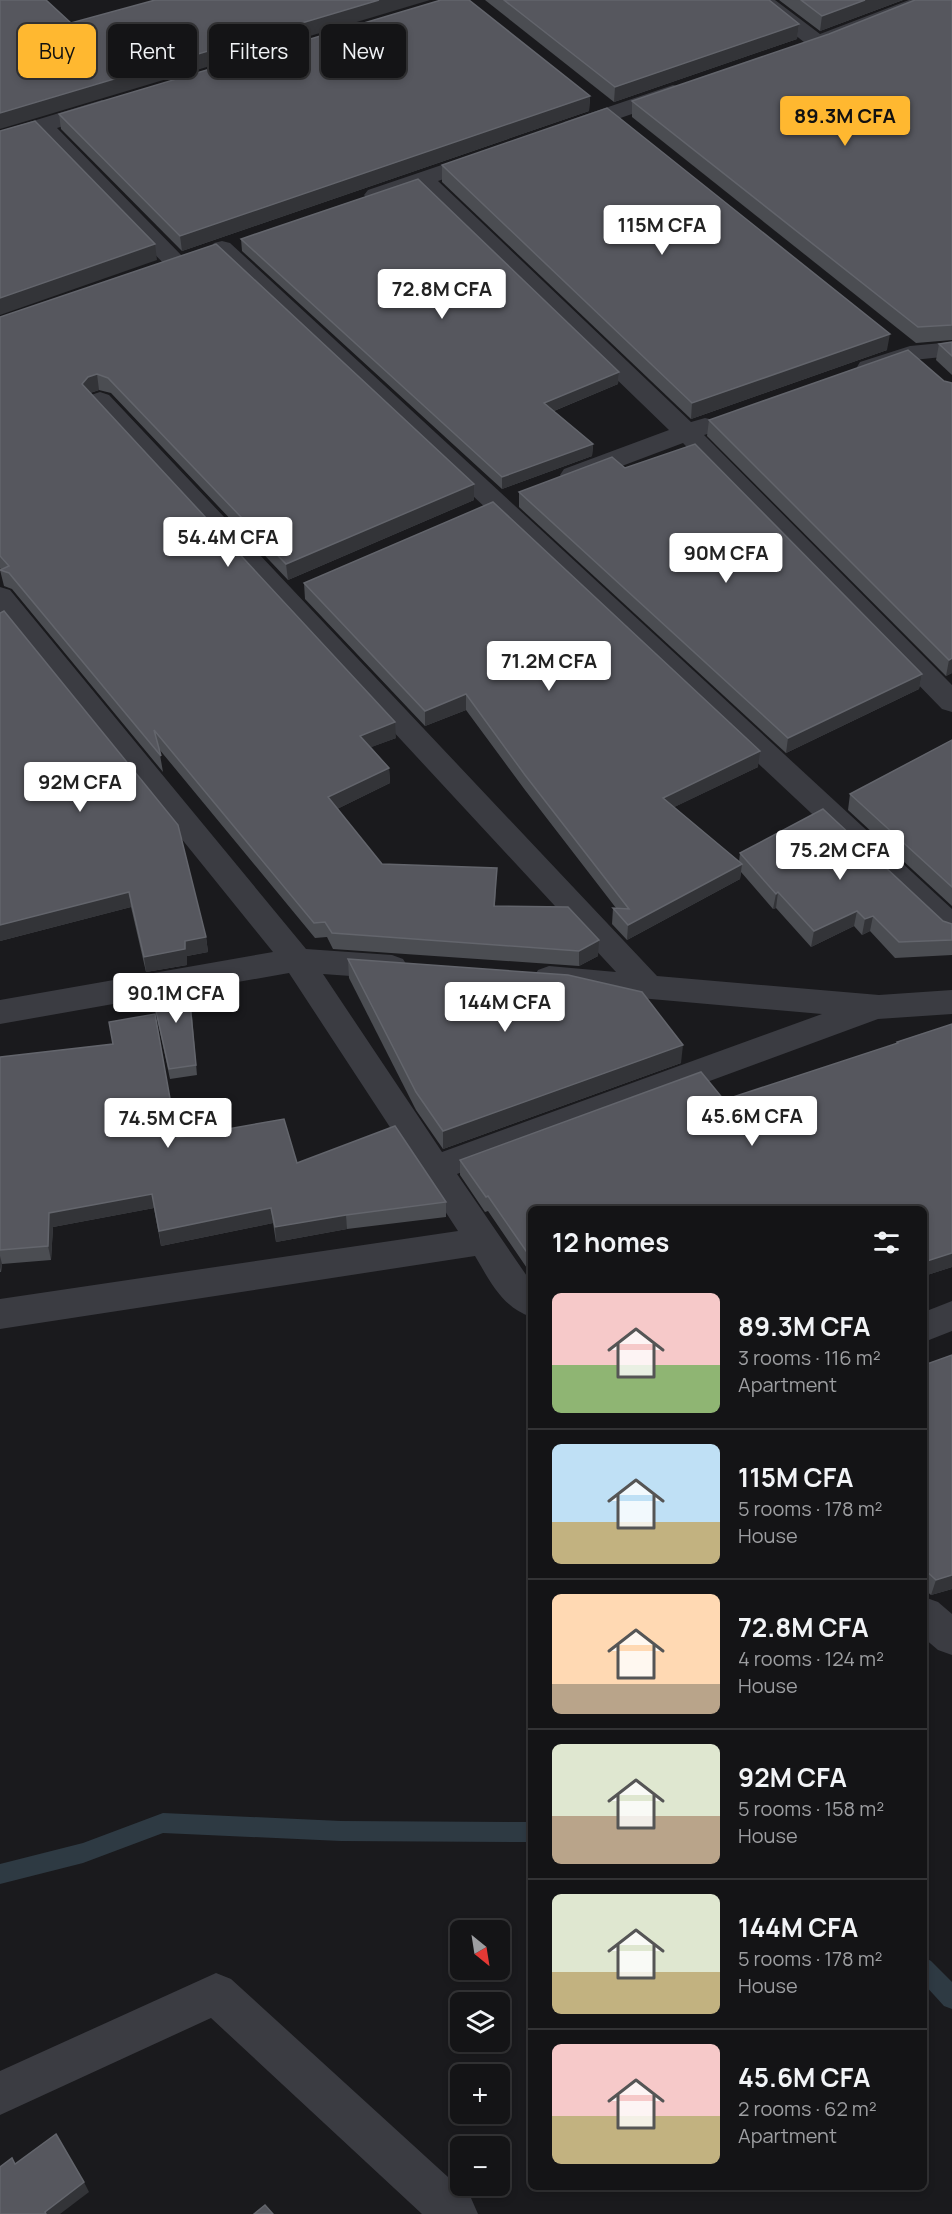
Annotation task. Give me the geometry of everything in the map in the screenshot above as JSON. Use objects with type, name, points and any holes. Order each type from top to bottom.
[{"type":"street","points":[[762,0],[818,42]]},
{"type":"street","points":[[796,50],[928,0]]},
{"type":"street","points":[[555,133],[602,107],[698,84]]},
{"type":"street","points":[[0,138],[121,101]]},
{"type":"street","points":[[602,107],[629,129]]},
{"type":"street","points":[[42,125],[177,264]]},
{"type":"street","points":[[356,202],[500,152]]},
{"type":"street","points":[[423,179],[686,432],[952,702]]},
{"type":"street","points":[[155,272],[233,244],[495,504],[952,927]]},
{"type":"street","points":[[843,377],[901,345],[952,349]]},
{"type":"street","points":[[901,345],[935,375]]},
{"type":"street","points":[[100,400],[293,591],[647,985]]},
{"type":"street","points":[[551,483],[731,416]]},
{"type":"street","points":[[0,596],[297,960],[515,1289],[528,1300]]},
{"type":"street","points":[[0,1012],[297,960],[426,969]]},
{"type":"street","points":[[519,976],[647,985],[879,1007],[952,1002]]},
{"type":"street","points":[[435,1168],[879,1007]]},
{"type":"street","points":[[0,1314],[483,1241]]},
{"type":"street","points":[[927,1326],[952,1316]]},
{"type":"street","points":[[927,1616],[952,1637]]},
{"type":"street","points":[[0,2093],[216,1994],[455,2214]]},
{"type":"building","points":[[0,0],[46,0],[71,23],[155,0],[379,0],[299,24],[209,24],[209,51],[197,54],[197,24],[108,24],[108,78],[117,78],[0,113]]},
{"type":"building","points":[[441,0],[469,0],[590,96],[180,236],[59,114],[180,78],[197,78],[197,73],[209,69],[209,78],[309,78],[309,39],[321,36],[321,78],[406,78],[406,24],[361,24]]},
{"type":"building","points":[[504,0],[769,0],[799,24],[615,87]]},
{"type":"building","points":[[801,0],[865,0],[822,16]]},
{"type":"building","points":[[915,0],[952,0],[952,325],[918,327],[632,101],[829,34]]},
{"type":"building","points":[[607,108],[890,334],[692,403],[442,165]]},
{"type":"building","points":[[35,121],[155,244],[0,298],[0,131]]},
{"type":"building","points":[[418,179],[619,372],[544,403],[593,444],[502,477],[241,239]]},
{"type":"building","points":[[216,244],[474,484],[286,564],[108,378],[97,374],[88,377],[82,384],[395,722],[360,736],[389,768],[328,797],[382,864],[497,868],[494,906],[568,907],[599,940],[579,951],[332,933],[325,922],[314,923],[154,730],[161,756],[9,573],[0,570],[9,566],[0,556],[0,317]]},
{"type":"building","points":[[952,342],[952,356],[939,344]]},
{"type":"building","points":[[908,350],[944,381],[952,383],[952,658],[949,660],[709,420]]},
{"type":"building","points":[[695,444],[922,674],[788,738],[519,492],[612,457],[625,468]]},
{"type":"building","points":[[493,502],[760,751],[663,798],[742,864],[628,925],[613,908],[629,909],[525,775],[466,694],[425,711],[304,583]]},
{"type":"building","points":[[4,611],[178,825],[206,937],[185,941],[185,949],[144,957],[129,892],[0,925],[0,613]]},
{"type":"building","points":[[952,740],[952,887],[850,794]]},
{"type":"building","points":[[823,809],[943,921],[952,924],[952,940],[899,942],[873,916],[865,919],[857,911],[814,931],[778,892],[776,894],[740,853]]},
{"type":"building","points":[[348,959],[568,975],[642,992],[683,1045],[443,1131],[416,1092]]},
{"type":"building","points":[[188,983],[196,1065],[169,1069],[151,989]]},
{"type":"building","points":[[155,1014],[177,1138],[284,1119],[297,1163],[395,1126],[446,1202],[275,1227],[271,1208],[159,1231],[152,1194],[49,1213],[48,1246],[0,1250],[0,1057],[113,1044],[109,1022]]},
{"type":"building","points":[[952,1024],[952,1253],[927,1261],[927,1206],[528,1206],[528,1254],[460,1160],[701,1072],[724,1100]]},
{"type":"building","points":[[952,1355],[952,1575],[936,1580],[927,1572],[927,1364]]},
{"type":"building","points":[[56,2134],[84,2182],[45,2212],[46,2214],[0,2214],[0,2167],[12,2158],[15,2164]]},
{"type":"building","points":[[265,2205],[273,2214],[254,2214]]},
{"type":"waterway","points":[[0,1874],[83,1853],[163,1823],[341,1831],[528,1832]]},
{"type":"waterway","points":[[927,1971],[952,1998]]}]
